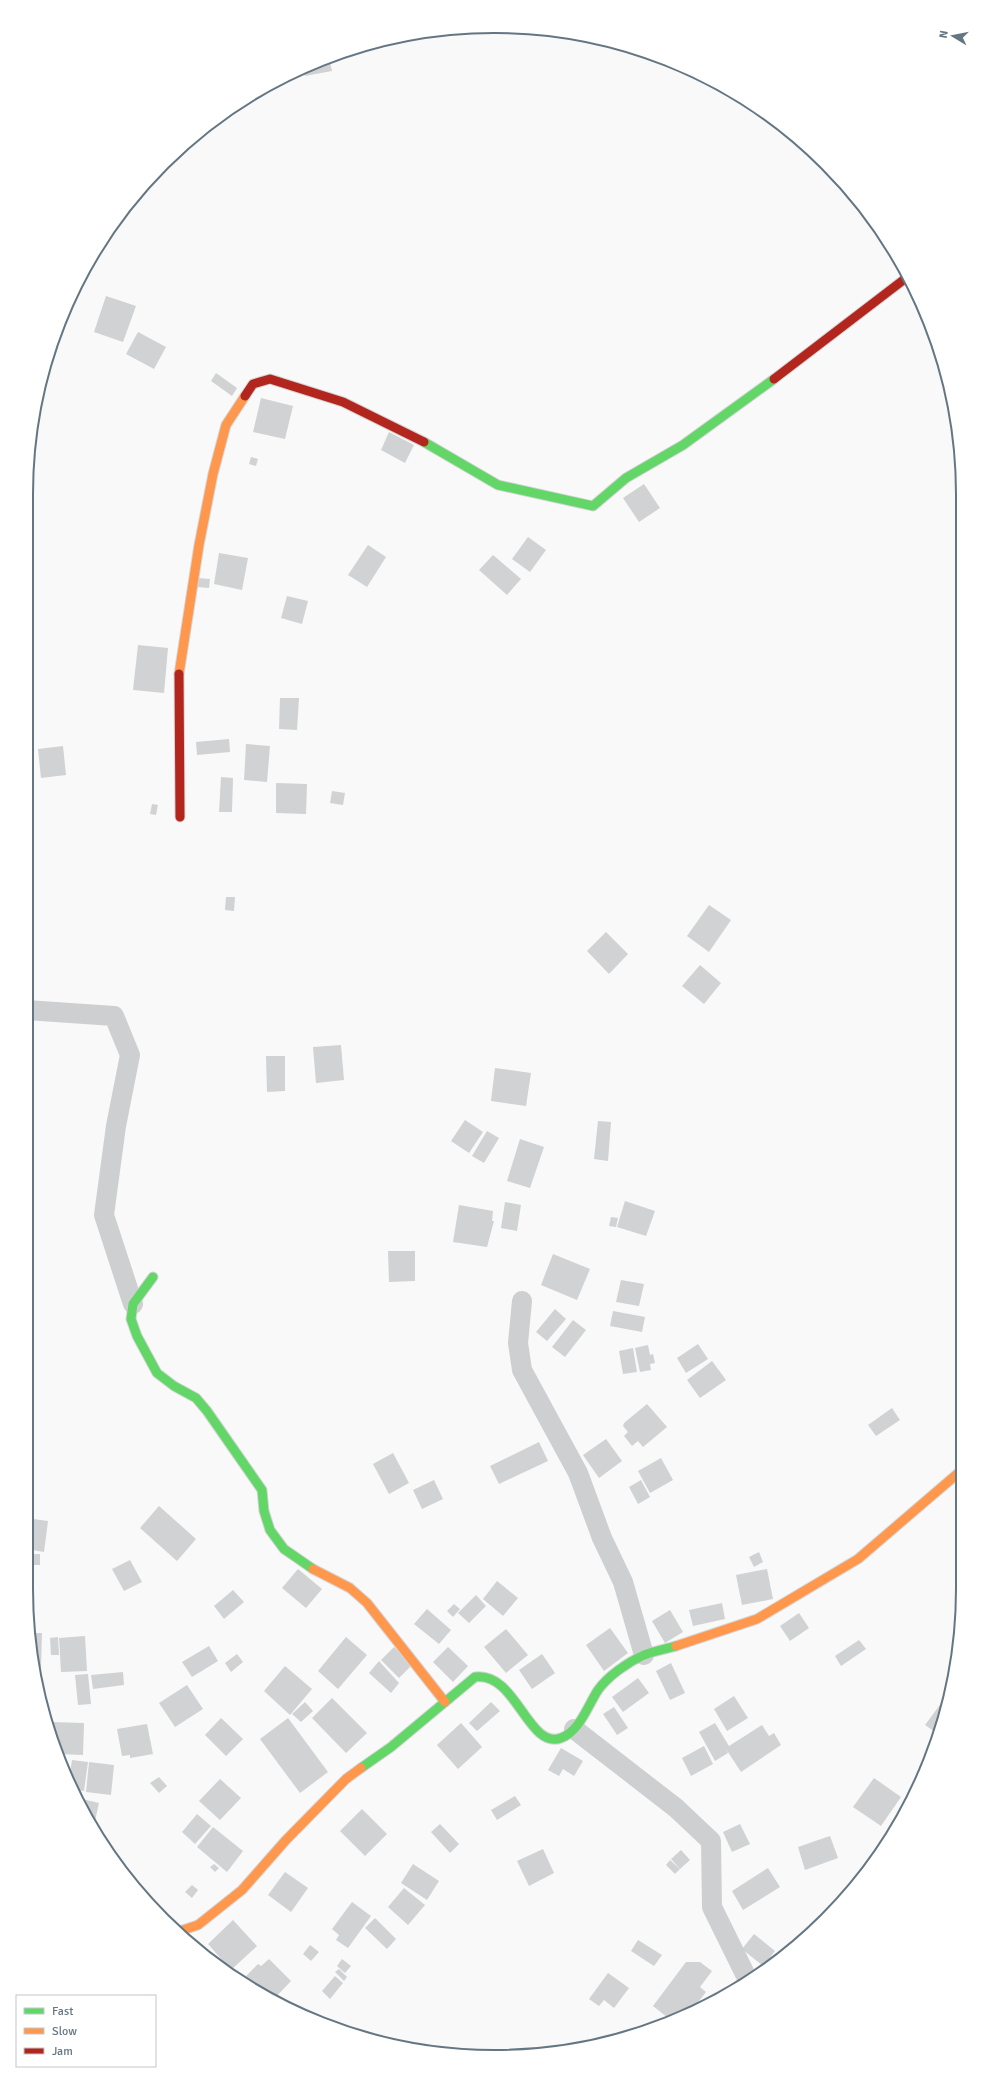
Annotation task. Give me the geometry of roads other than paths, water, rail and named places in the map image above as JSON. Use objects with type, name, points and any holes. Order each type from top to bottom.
[{"type":"street","points":[[180,817],[179,668],[198,552],[213,474],[226,425],[253,384],[270,378],[343,402],[438,449],[498,485],[594,506],[626,478],[683,445],[800,360],[903,280]]},
{"type":"street","points":[[33,1010],[114,1016],[130,1055],[116,1126],[104,1215],[133,1304],[131,1319],[137,1336],[157,1373],[196,1398],[207,1411],[262,1490],[264,1511],[270,1530],[284,1549],[308,1567],[350,1588],[367,1603],[445,1702]]},
{"type":"street","points":[[133,1304],[153,1277]]},
{"type":"street","points":[[522,1301],[518,1343],[522,1370],[578,1473],[602,1538],[623,1582],[644,1655]]},
{"type":"street","points":[[184,1930],[198,1925],[242,1890],[286,1840],[346,1779],[391,1747],[475,1678],[482,1676],[490,1678],[505,1688],[536,1730],[549,1738],[561,1738],[574,1729],[599,1689],[620,1670],[644,1655],[699,1639],[757,1619],[858,1559],[956,1475]]},
{"type":"street","points":[[574,1729],[676,1808],[711,1841],[712,1906],[746,1975]]}]
